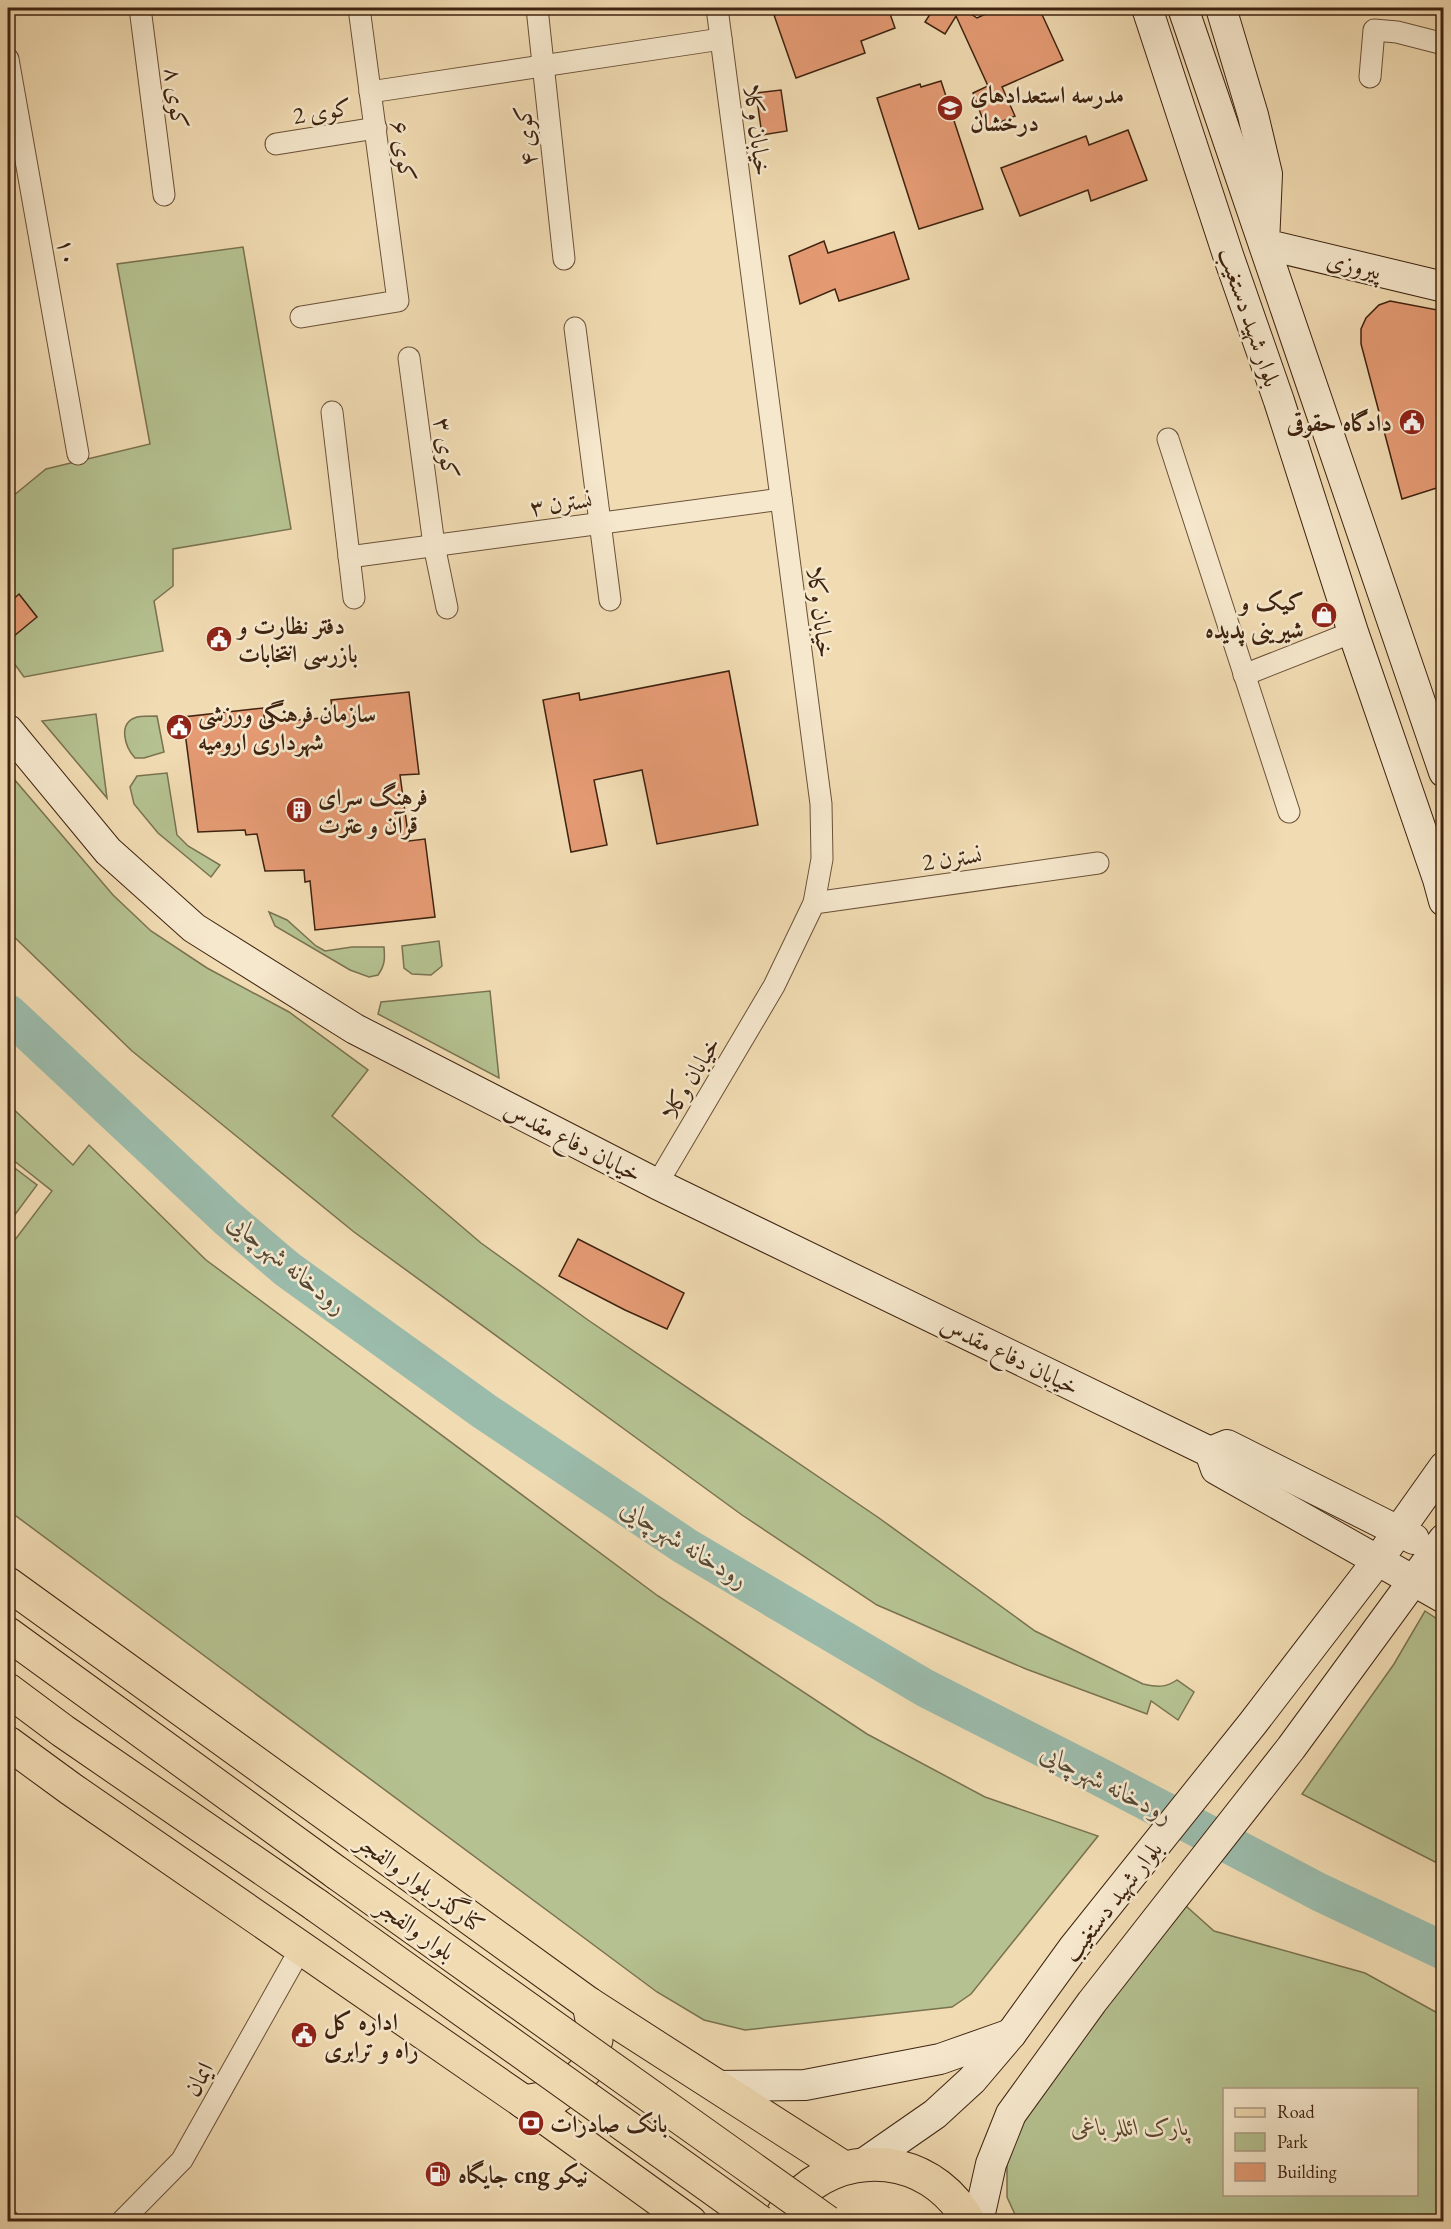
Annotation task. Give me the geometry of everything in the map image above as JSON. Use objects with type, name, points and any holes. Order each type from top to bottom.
[{"type":"main road","name":"بلوار شهید دستغیب","points":[[1147,8],[1228,255],[1279,401],[1353,632],[1438,879],[1443,901]]},
{"type":"main road","name":"بلوار شهید دستغیب","points":[[1183,8],[1443,772]]},
{"type":"main road","points":[[1221,8],[1253,115],[1267,174],[1264,244]]},
{"type":"main road","name":"پیروزی","points":[[1264,244],[1443,287]]},
{"type":"main road","name":"خیابان دفاع مقدس","points":[[8,730],[108,851],[194,928],[355,1029],[657,1184],[1210,1452],[1216,1469],[1443,1598]]},
{"type":"main road","name":"خیابان دفاع مقدس","points":[[1210,1452],[1227,1445],[1441,1549]]},
{"type":"main road","name":"بلوار شهید دستغیب","points":[[854,2166],[935,2114],[972,2080],[1011,2034],[1074,1947],[1253,1723],[1378,1560],[1443,1467]]},
{"type":"main road","name":"بلوار شهید دستغیب","points":[[978,2222],[991,2164],[1011,2114],[1092,2002],[1291,1748],[1414,1580],[1441,1549]]},
{"type":"main road","name":"کنارگذر بلوار والفجر","points":[[8,1584],[589,2004],[716,2086],[854,2166]]},
{"type":"main road","name":"بلوار والفجر","points":[[8,1634],[337,1873],[826,2222]]},
{"type":"main road","name":"بلوار والفجر","points":[[8,1690],[63,1731],[316,1905],[760,2222]]},
{"type":"main road","points":[[8,1743],[524,2102],[690,2222]]},
{"type":"main road","points":[[524,2102],[558,2096],[585,2071],[596,2040],[589,2004]]},
{"type":"main road","points":[[716,2086],[805,2085],[940,2059],[1011,2034]]},
{"type":"main road","points":[[779,2222],[801,2192],[826,2174],[854,2166],[891,2165],[918,2173],[942,2188],[962,2208],[969,2222]]},
{"type":"street","name":"کوی ۸","points":[[140,8],[164,195]]},
{"type":"street","name":"کوی ۶","points":[[301,317],[398,301],[359,8]]},
{"type":"street","name":"کوی ۴","points":[[537,8],[564,259]]},
{"type":"street","name":"خیابان وکلا","points":[[657,1184],[774,986],[814,903],[822,859],[821,804],[717,8]]},
{"type":"street","points":[[1370,77],[1374,30],[1397,32],[1443,44]]},
{"type":"street","points":[[370,92],[721,39]]},
{"type":"street","name":"۱۰","points":[[8,59],[78,454]]},
{"type":"street","name":"کوی 2","points":[[276,144],[376,128]]},
{"type":"street","points":[[575,328],[610,600]]},
{"type":"street","name":"کوی ۳","points":[[409,358],[434,545]]},
{"type":"street","points":[[332,412],[354,598]]},
{"type":"street","points":[[1168,439],[1288,812]]},
{"type":"street","name":"نسترن ۳","points":[[349,557],[781,499]]},
{"type":"street","points":[[434,545],[447,608]]},
{"type":"street","points":[[1244,675],[1353,632]]},
{"type":"street","name":"نسترن 2","points":[[814,903],[1098,862]]},
{"type":"street","name":"ایمان","points":[[121,2222],[182,2160],[301,1948]]},
{"type":"green space","points":[[243,247],[291,529],[173,549],[173,586],[154,601],[163,651],[24,677],[8,655],[8,500],[46,469],[150,444],[117,264]]},
{"type":"green space","points":[[96,714],[107,798],[42,721]]},
{"type":"green space","points":[[157,716],[164,752],[144,758],[135,758],[126,742],[127,724],[137,717]]},
{"type":"green space","points":[[8,772],[113,895],[151,931],[207,968],[289,1012],[368,1070],[332,1116],[481,1243],[588,1320],[879,1518],[1035,1631],[1143,1684],[1161,1686],[1177,1680],[1194,1692],[1178,1720],[1151,1701],[1147,1714],[1026,1669],[877,1605],[742,1515],[354,1232],[132,1051],[8,931]]},
{"type":"green space","points":[[167,773],[177,835],[188,846],[220,865],[211,877],[158,833],[134,804],[130,787],[137,776]]},
{"type":"green space","points":[[269,912],[287,920],[316,946],[325,951],[352,947],[384,947],[382,968],[378,975],[369,977],[350,970],[275,926]]},
{"type":"green space","points":[[439,941],[442,966],[431,975],[412,974],[404,968],[402,946]]},
{"type":"green space","points":[[490,991],[499,1078],[378,1014],[381,1002]]},
{"type":"green space","points":[[8,1104],[73,1165],[89,1145],[206,1260],[658,1596],[867,1734],[985,1797],[1098,1836],[971,1994],[952,2007],[745,2030],[704,2020],[657,1992],[8,1510],[8,1249],[52,1191],[8,1156]]},
{"type":"green space","points":[[8,1163],[37,1185],[8,1224]]},
{"type":"green space","points":[[1425,1611],[1443,1623],[1443,1866],[1302,1794],[1394,1664]]},
{"type":"green space","name":"پارک ائللر باغی","points":[[1186,1906],[1214,1931],[1365,1973],[1443,2016],[1443,2221],[1018,2221],[1007,2197],[1007,2142],[1041,2086]]},
{"type":"building","points":[[795,8],[888,8],[895,28],[861,41],[865,53],[796,78],[774,15]]},
{"type":"building","points":[[934,8],[962,8],[977,18],[999,8],[1039,8],[1063,60],[1002,87],[1015,116],[986,128],[973,93],[988,86],[956,16],[945,34],[925,22]]},
{"type":"building","points":[[941,81],[983,209],[919,229],[877,98],[920,84],[921,87]]},
{"type":"building","points":[[781,90],[787,131],[762,135],[756,93]]},
{"type":"building","points":[[1128,130],[1147,180],[1091,201],[1088,190],[1020,216],[1001,168],[1086,136],[1089,145]]},
{"type":"building","points":[[894,232],[909,279],[839,301],[835,289],[800,304],[789,256],[824,241],[828,253]]},
{"type":"building","name":"دادگاه حقوقی","points":[[1390,301],[1443,311],[1443,486],[1402,499],[1361,344],[1361,329],[1366,318],[1379,305]]},
{"type":"building","points":[[19,594],[37,617],[8,641],[8,604]]},
{"type":"building","points":[[729,671],[758,825],[657,844],[642,770],[594,780],[607,845],[571,852],[543,700],[579,693],[580,700]]},
{"type":"building","name":"فرهنگ سرای قرآن و عترت","points":[[409,692],[419,774],[400,775],[409,841],[425,839],[435,917],[315,930],[310,881],[305,882],[304,870],[265,871],[257,834],[246,835],[245,830],[198,832],[183,717],[263,708],[265,723],[333,717],[331,700]]},
{"type":"building","points":[[578,1239],[684,1293],[667,1329],[559,1276]]},
{"type":"waterway","name":"رودخانه شهرچایی","points":[[8,1013],[227,1218],[287,1269],[484,1411],[685,1546],[925,1688],[1319,1892],[1444,1951]]},
{"type":"place","name":"مدرسه استعدادهای درخشان","points":[[950,108]]},
{"type":"place","name":"دادگاه حقوقی","points":[[1412,422]]},
{"type":"place","name":"کیک و شیرینی پدیده","points":[[1324,615]]},
{"type":"place","name":"دفتر نظارت و بازرسی انتخابات","points":[[219,639]]},
{"type":"place","name":"سازمان فرهنگی ورزشی شهرداری ارومیه","points":[[179,727]]},
{"type":"place","name":"فرهنگ سرای قرآن و عترت","points":[[299,810]]},
{"type":"place","name":"اداره کل راه و ترابری","points":[[304,2035]]},
{"type":"place","name":"بانک صادرات","points":[[531,2123]]},
{"type":"place","name":"جایگاه cng نیکو","points":[[438,2174]]}]
